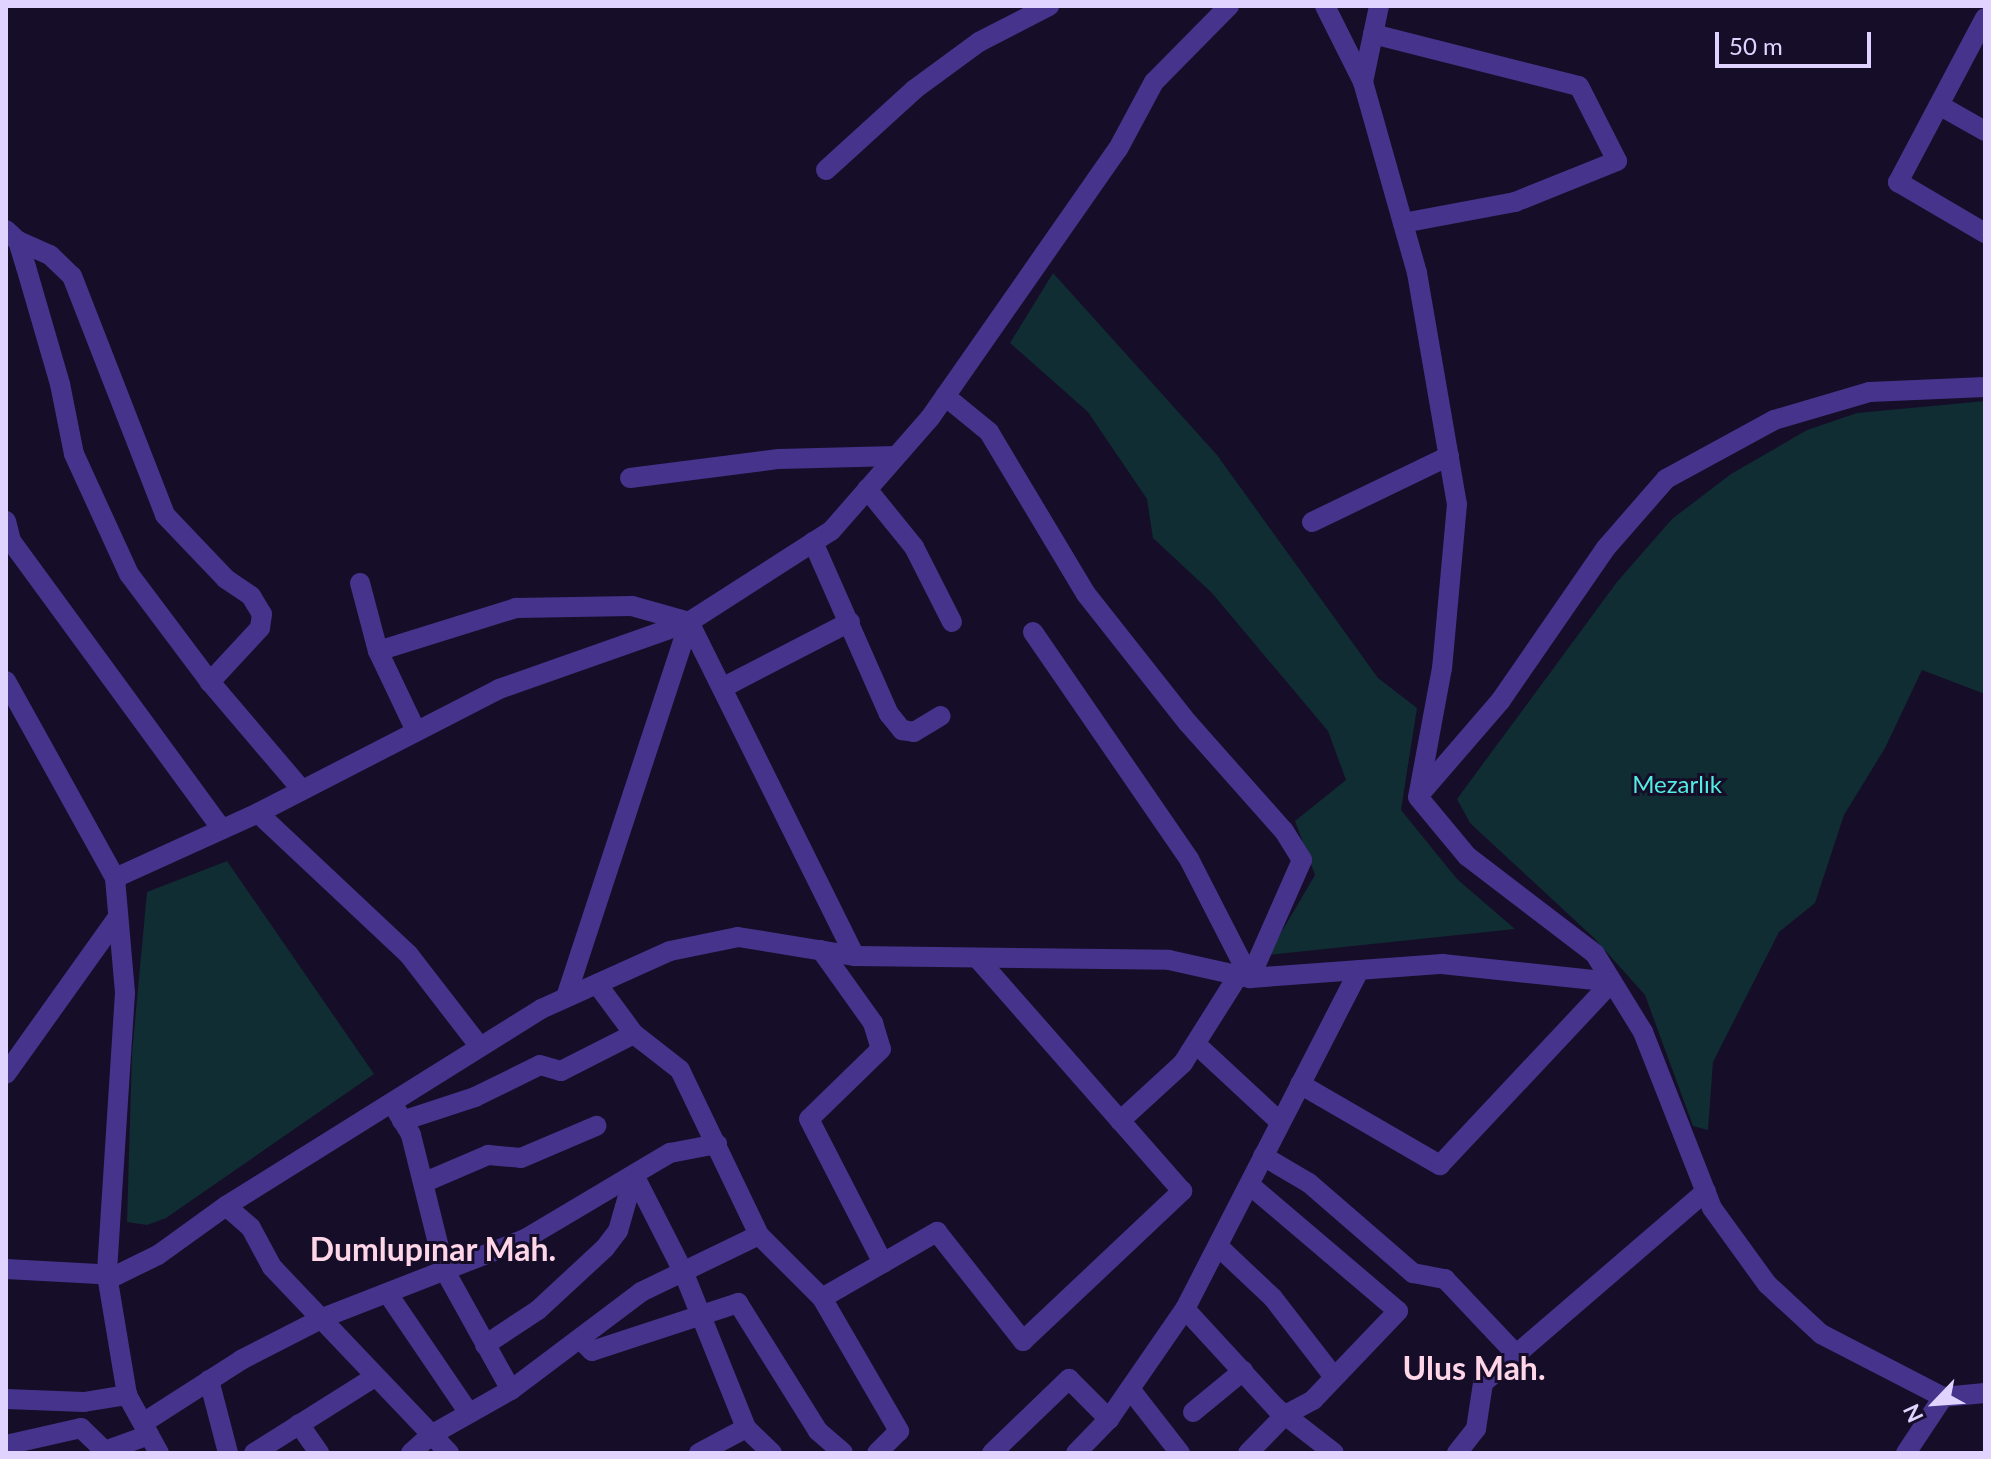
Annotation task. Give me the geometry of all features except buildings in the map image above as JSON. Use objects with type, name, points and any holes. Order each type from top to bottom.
[{"type":"street","points":[[826,170],[915,89],[979,42],[1049,6]]},
{"type":"street","points":[[115,878],[258,813],[499,689],[689,622],[813,542],[867,489],[945,396],[1118,149],[1154,82],[1229,6]]},
{"type":"street","points":[[1325,6],[1363,82],[1417,273],[1457,504],[1446,624],[1418,797],[1467,856],[1595,954],[1643,1032],[1712,1208],[1767,1284],[1821,1334],[1943,1397],[1985,1393]]},
{"type":"street","points":[[1363,82],[1379,6]]},
{"type":"street","points":[[1985,18],[1898,182],[1985,233]]},
{"type":"street","points":[[1373,34],[1579,86],[1617,161],[1515,202],[1403,223]]},
{"type":"street","points":[[1939,105],[1985,131]]},
{"type":"street","points":[[12,236],[50,255],[72,276],[165,515],[226,579],[251,596],[262,614],[260,628],[210,682]]},
{"type":"street","points":[[12,236],[60,384],[74,454],[100,517],[129,574],[210,682],[302,790]]},
{"type":"street","points":[[1418,797],[1501,700],[1605,549],[1666,479],[1774,420],[1856,396],[1985,387]]},
{"type":"street","points":[[945,396],[989,432],[1086,594],[1188,723],[1284,831],[1302,860],[1244,977],[1197,1045],[1120,1121]]},
{"type":"street","points":[[630,478],[779,459],[896,456]]},
{"type":"street","points":[[1312,522],[1449,456]]},
{"type":"street","points":[[867,489],[914,547],[952,622]]},
{"type":"street","points":[[6,521],[11,541],[222,829]]},
{"type":"street","points":[[813,542],[889,714],[902,730],[914,732],[941,716]]},
{"type":"street","points":[[360,583],[378,651],[416,731]]},
{"type":"street","points":[[378,651],[516,608],[632,606],[689,622],[855,956]]},
{"type":"street","points":[[566,997],[689,622]]},
{"type":"street","points":[[722,688],[850,622]]},
{"type":"street","points":[[1033,632],[1189,859],[1244,977]]},
{"type":"street","points":[[6,681],[115,878],[125,993],[107,1275],[127,1395],[150,1437]]},
{"type":"street","points":[[258,813],[409,955],[480,1047]]},
{"type":"street","points":[[6,1074],[118,917]]},
{"type":"street","points":[[6,1269],[107,1275],[158,1255],[226,1206],[397,1112],[480,1047],[566,997],[670,951],[738,937],[855,956],[1169,960],[1244,977],[1442,964],[1612,982]]},
{"type":"street","points":[[821,950],[873,1023],[881,1049],[809,1119],[883,1263]]},
{"type":"street","points":[[822,1298],[937,1232],[1023,1341],[1182,1191],[978,959]]},
{"type":"street","points":[[1076,1453],[1109,1419],[1185,1309],[1359,970]]},
{"type":"street","points":[[1300,1084],[1440,1165],[1612,982]]},
{"type":"street","points":[[597,984],[634,1034],[680,1070],[759,1235],[822,1298],[899,1431],[884,1451]]},
{"type":"street","points":[[397,1112],[475,1097],[540,1065],[561,1071],[634,1034]]},
{"type":"street","points":[[1197,1045],[1280,1122]]},
{"type":"street","points":[[397,1112],[425,1182],[430,1224],[445,1271],[511,1390]]},
{"type":"street","points":[[425,1182],[488,1155],[521,1158],[596,1126]]},
{"type":"street","points":[[6,1445],[81,1428],[105,1451],[150,1437],[209,1380],[325,1317],[525,1239],[670,1153],[717,1144]]},
{"type":"street","points":[[1263,1156],[1309,1183],[1413,1273],[1454,1286],[1516,1354]]},
{"type":"street","points":[[634,1175],[683,1271],[697,1316],[746,1428],[772,1453]]},
{"type":"street","points":[[485,1345],[538,1310],[605,1248],[618,1231],[634,1175]]},
{"type":"street","points":[[1248,1453],[1285,1415],[1313,1400],[1398,1311],[1250,1185]]},
{"type":"street","points":[[1457,1453],[1476,1429],[1483,1383],[1706,1191]]},
{"type":"street","points":[[226,1206],[251,1228],[272,1267],[325,1317],[373,1378],[449,1453]]},
{"type":"street","points":[[411,1453],[431,1435],[511,1390],[641,1292],[759,1235]]},
{"type":"street","points":[[1219,1247],[1273,1298],[1334,1377]]},
{"type":"street","points":[[388,1294],[469,1413]]},
{"type":"street","points":[[580,1339],[592,1351],[738,1303],[818,1431],[843,1453]]},
{"type":"street","points":[[1185,1309],[1285,1415],[1334,1453]]},
{"type":"street","points":[[1193,1412],[1243,1371]]},
{"type":"street","points":[[254,1453],[373,1378]]},
{"type":"street","points":[[998,1451],[1069,1379],[1109,1419]]},
{"type":"street","points":[[209,1380],[228,1453]]},
{"type":"street","points":[[1130,1389],[1180,1453]]},
{"type":"street","points":[[6,1399],[84,1402],[127,1395]]},
{"type":"street","points":[[1906,1453],[1943,1397]]},
{"type":"street","points":[[299,1424],[319,1453]]},
{"type":"street","points":[[709,1451],[746,1428]]},
{"type":"green space","points":[[1053,273],[1217,455],[1378,678],[1417,708],[1401,810],[1457,879],[1515,929],[1268,955],[1315,875],[1295,821],[1346,780],[1328,731],[1212,593],[1153,538],[1147,499],[1088,412],[1010,343]]},
{"type":"green space","name":"Mezarlık","points":[[1985,401],[1985,694],[1922,670],[1885,748],[1844,815],[1815,903],[1779,932],[1713,1062],[1708,1130],[1693,1126],[1645,995],[1594,938],[1470,823],[1457,799],[1617,582],[1672,519],[1731,474],[1807,430],[1857,413]]},
{"type":"green space","points":[[227,861],[374,1074],[166,1218],[147,1225],[127,1222],[132,1053],[147,892]]},
{"type":"district","name":"Dumlupınar Mah.","points":[[433,1249]]},
{"type":"district","name":"Ulus Mah.","points":[[1474,1368]]}]
